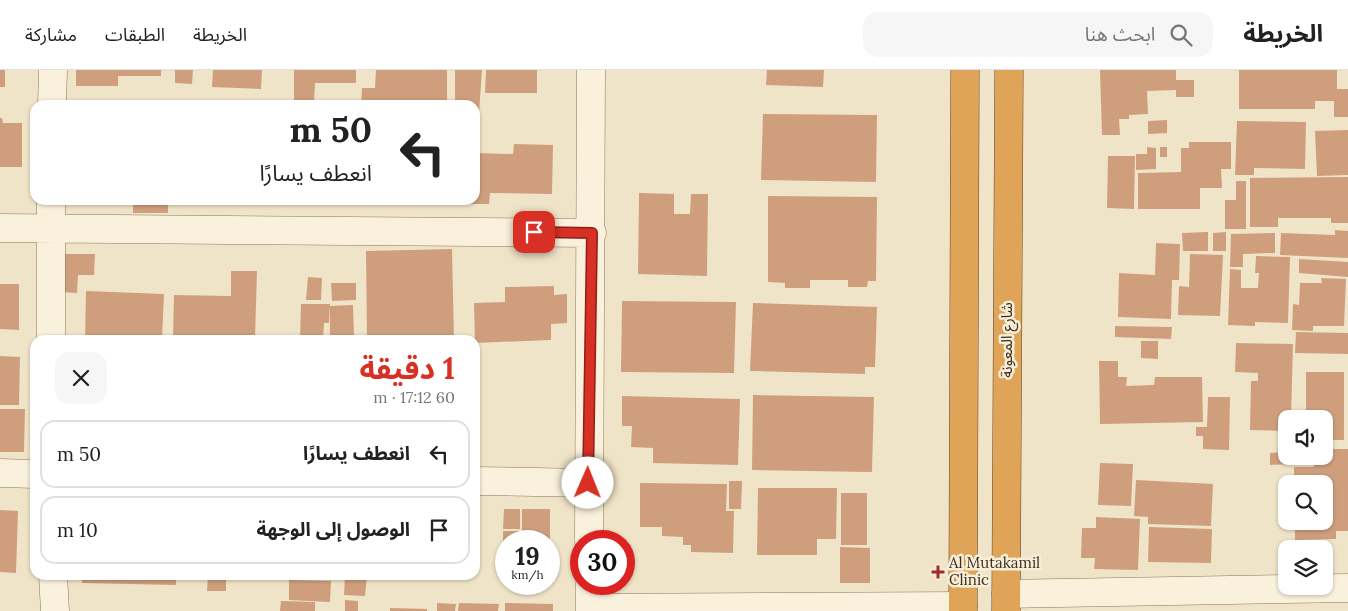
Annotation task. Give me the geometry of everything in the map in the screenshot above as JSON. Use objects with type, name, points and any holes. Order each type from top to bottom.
[{"type":"highway","points":[[963,608],[965,70]]},
{"type":"highway","name":"شارع المعونة","points":[[1006,602],[1009,70]]},
{"type":"street","points":[[52,100],[53,70]]},
{"type":"street","points":[[589,530],[592,233],[591,70]]},
{"type":"street","points":[[51,205],[51,335]]},
{"type":"street","points":[[0,228],[592,233]]},
{"type":"street","points":[[0,472],[30,474]]},
{"type":"street","points":[[480,481],[588,483]]},
{"type":"street","points":[[54,580],[55,611]]},
{"type":"street","points":[[1006,602],[1348,588]]},
{"type":"street","points":[[590,601],[963,608]]},
{"type":"building","points":[[0,70],[5,70],[5,87],[0,87]]},
{"type":"building","points":[[76,70],[161,70],[161,76],[118,76],[118,86],[76,86]]},
{"type":"building","points":[[175,70],[193,70],[192,84],[175,83]]},
{"type":"building","points":[[213,70],[262,70],[261,89],[212,87]]},
{"type":"building","points":[[294,70],[356,70],[356,83],[315,83],[314,100],[294,100]]},
{"type":"building","points":[[376,70],[447,70],[447,100],[361,100],[362,88],[375,88]]},
{"type":"building","points":[[455,70],[482,70],[480,100],[455,100]]},
{"type":"building","points":[[486,70],[537,70],[537,93],[485,93]]},
{"type":"building","points":[[767,70],[824,70],[823,87],[766,85]]},
{"type":"building","points":[[1100,70],[1176,70],[1176,80],[1194,80],[1194,97],[1176,97],[1176,90],[1147,91],[1148,114],[1129,115],[1129,119],[1119,119],[1120,135],[1102,135]]},
{"type":"building","points":[[1239,70],[1337,70],[1337,89],[1348,89],[1348,117],[1334,117],[1334,101],[1315,101],[1315,109],[1239,109]]},
{"type":"building","points":[[763,114],[877,115],[876,182],[761,180]]},
{"type":"building","points":[[0,118],[2,118],[3,123],[22,123],[22,167],[0,167]]},
{"type":"building","points":[[1167,120],[1167,133],[1148,134],[1148,121]]},
{"type":"building","points":[[1237,121],[1306,122],[1305,169],[1254,168],[1254,175],[1235,175]]},
{"type":"building","points":[[1348,130],[1348,175],[1317,176],[1315,131]]},
{"type":"building","points":[[1189,142],[1231,142],[1231,169],[1221,169],[1222,188],[1200,188],[1200,209],[1138,209],[1138,173],[1181,172],[1181,148],[1189,148]]},
{"type":"building","points":[[514,144],[553,145],[552,194],[490,193],[489,204],[480,204],[480,153],[513,154]]},
{"type":"building","points":[[1147,147],[1156,148],[1156,169],[1136,170],[1136,154],[1147,154]]},
{"type":"building","points":[[1160,147],[1167,147],[1167,157],[1160,157]]},
{"type":"building","points":[[1108,156],[1135,156],[1134,209],[1107,208]]},
{"type":"building","points":[[1348,177],[1348,223],[1331,223],[1331,218],[1278,218],[1278,227],[1250,227],[1250,178]]},
{"type":"building","points":[[1236,181],[1246,181],[1246,229],[1225,229],[1225,200],[1236,200]]},
{"type":"building","points":[[639,193],[674,194],[674,214],[690,214],[691,194],[708,194],[707,276],[638,274]]},
{"type":"building","points":[[768,196],[877,197],[876,281],[868,281],[867,287],[848,287],[848,280],[810,280],[810,288],[785,288],[785,283],[768,282]]},
{"type":"building","points":[[133,205],[168,205],[168,213],[133,213]]},
{"type":"building","points":[[1335,230],[1348,231],[1348,258],[1280,255],[1281,233],[1335,235]]},
{"type":"building","points":[[1208,232],[1208,251],[1183,251],[1182,233]]},
{"type":"building","points":[[1226,232],[1226,251],[1213,251],[1213,233]]},
{"type":"building","points":[[1275,233],[1275,253],[1243,254],[1243,267],[1230,267],[1231,234]]},
{"type":"building","points":[[1156,243],[1180,244],[1179,280],[1172,280],[1171,319],[1118,317],[1119,273],[1155,275]]},
{"type":"building","points":[[452,249],[454,335],[367,335],[366,251]]},
{"type":"building","points":[[62,254],[95,254],[94,275],[78,275],[77,293],[60,292]]},
{"type":"building","points":[[1190,254],[1223,255],[1220,316],[1178,315],[1179,286],[1189,287]]},
{"type":"building","points":[[1256,256],[1290,257],[1288,323],[1255,322],[1255,326],[1228,325],[1230,269],[1241,270],[1241,288],[1258,288],[1259,273],[1255,273]]},
{"type":"building","points":[[1299,259],[1348,262],[1348,277],[1299,273]]},
{"type":"building","points":[[231,271],[257,271],[255,335],[173,335],[174,295],[231,296]]},
{"type":"building","points":[[308,277],[322,278],[321,300],[306,300]]},
{"type":"building","points":[[1321,278],[1346,279],[1344,326],[1313,326],[1313,331],[1292,330],[1293,304],[1299,305],[1300,283],[1322,283]]},
{"type":"building","points":[[331,283],[356,283],[356,300],[332,301]]},
{"type":"building","points":[[0,284],[19,284],[19,330],[0,329]]},
{"type":"building","points":[[554,286],[554,295],[567,294],[567,323],[551,324],[551,340],[480,343],[480,335],[475,335],[474,303],[505,302],[505,287]]},
{"type":"building","points":[[86,291],[164,294],[162,335],[85,335]]},
{"type":"building","points":[[622,301],[736,302],[734,373],[621,372]]},
{"type":"building","points":[[753,303],[877,307],[875,367],[865,367],[865,374],[750,371]]},
{"type":"building","points":[[301,304],[330,304],[329,323],[324,323],[323,335],[300,335]]},
{"type":"building","points":[[353,305],[354,335],[330,335],[330,306]]},
{"type":"building","points":[[1115,326],[1172,327],[1171,339],[1115,337]]},
{"type":"building","points":[[1296,332],[1348,333],[1348,354],[1295,353]]},
{"type":"building","points":[[1141,341],[1158,341],[1158,359],[1141,358]]},
{"type":"building","points":[[1236,343],[1293,344],[1291,410],[1278,410],[1278,431],[1250,430],[1251,381],[1258,381],[1258,373],[1235,372]]},
{"type":"building","points":[[0,356],[20,357],[19,405],[0,405]]},
{"type":"building","points":[[1099,361],[1118,361],[1118,377],[1127,377],[1126,386],[1154,385],[1155,377],[1202,377],[1203,422],[1100,424]]},
{"type":"building","points":[[1306,372],[1344,372],[1344,440],[1333,440],[1333,410],[1306,410]]},
{"type":"building","points":[[753,395],[874,397],[872,472],[752,470]]},
{"type":"building","points":[[622,396],[740,399],[738,465],[653,463],[653,448],[631,447],[632,426],[622,426]]},
{"type":"building","points":[[1208,397],[1230,397],[1229,450],[1203,449],[1203,436],[1196,436],[1196,427],[1207,427]]},
{"type":"building","points":[[0,409],[25,409],[24,452],[0,452]]},
{"type":"building","points":[[1333,449],[1348,449],[1348,531],[1336,531],[1336,539],[1295,540],[1295,530],[1333,530],[1333,475],[1294,475],[1294,467],[1314,467],[1314,465],[1333,465]]},
{"type":"building","points":[[1278,452],[1278,465],[1270,465],[1270,453]]},
{"type":"building","points":[[1100,463],[1133,464],[1131,506],[1098,505]]},
{"type":"building","points":[[1136,480],[1213,484],[1211,526],[1148,524],[1148,517],[1134,516]]},
{"type":"building","points":[[729,481],[742,481],[741,509],[729,509]]},
{"type":"building","points":[[640,483],[727,484],[726,511],[734,511],[733,553],[691,552],[691,545],[683,545],[683,537],[662,536],[662,527],[640,527]]},
{"type":"building","points":[[758,488],[837,488],[836,539],[817,539],[817,555],[757,555]]},
{"type":"building","points":[[841,493],[867,493],[867,545],[841,545]]},
{"type":"building","points":[[504,509],[520,509],[520,529],[503,529]]},
{"type":"building","points":[[522,509],[550,509],[550,530],[522,530]]},
{"type":"building","points":[[0,510],[18,511],[16,573],[0,572]]},
{"type":"building","points":[[1096,517],[1140,519],[1138,570],[1094,569],[1095,558],[1081,558],[1082,528],[1096,528]]},
{"type":"building","points":[[1149,527],[1212,529],[1211,563],[1148,562]]},
{"type":"building","points":[[840,547],[870,548],[870,583],[840,583]]},
{"type":"building","points":[[82,580],[176,580],[176,585],[82,583]]},
{"type":"building","points":[[208,580],[226,580],[226,591],[207,591]]},
{"type":"building","points":[[289,580],[331,581],[330,602],[289,600]]},
{"type":"building","points":[[345,580],[367,580],[365,596],[344,595]]},
{"type":"building","points":[[345,600],[358,601],[358,611],[345,611]]},
{"type":"building","points":[[281,601],[315,602],[315,611],[280,611]]},
{"type":"building","points":[[437,603],[456,604],[455,611],[437,611]]},
{"type":"building","points":[[459,603],[499,604],[498,611],[458,611]]},
{"type":"building","points":[[505,603],[553,604],[553,611],[505,611]]},
{"type":"building","points":[[390,608],[427,609],[427,611],[390,611]]},
{"type":"place","name":"Al Mutakamil Clinic","points":[[938,572]]},
{"type":"route","points":[[534,232],[592,233],[588,483]]}]
